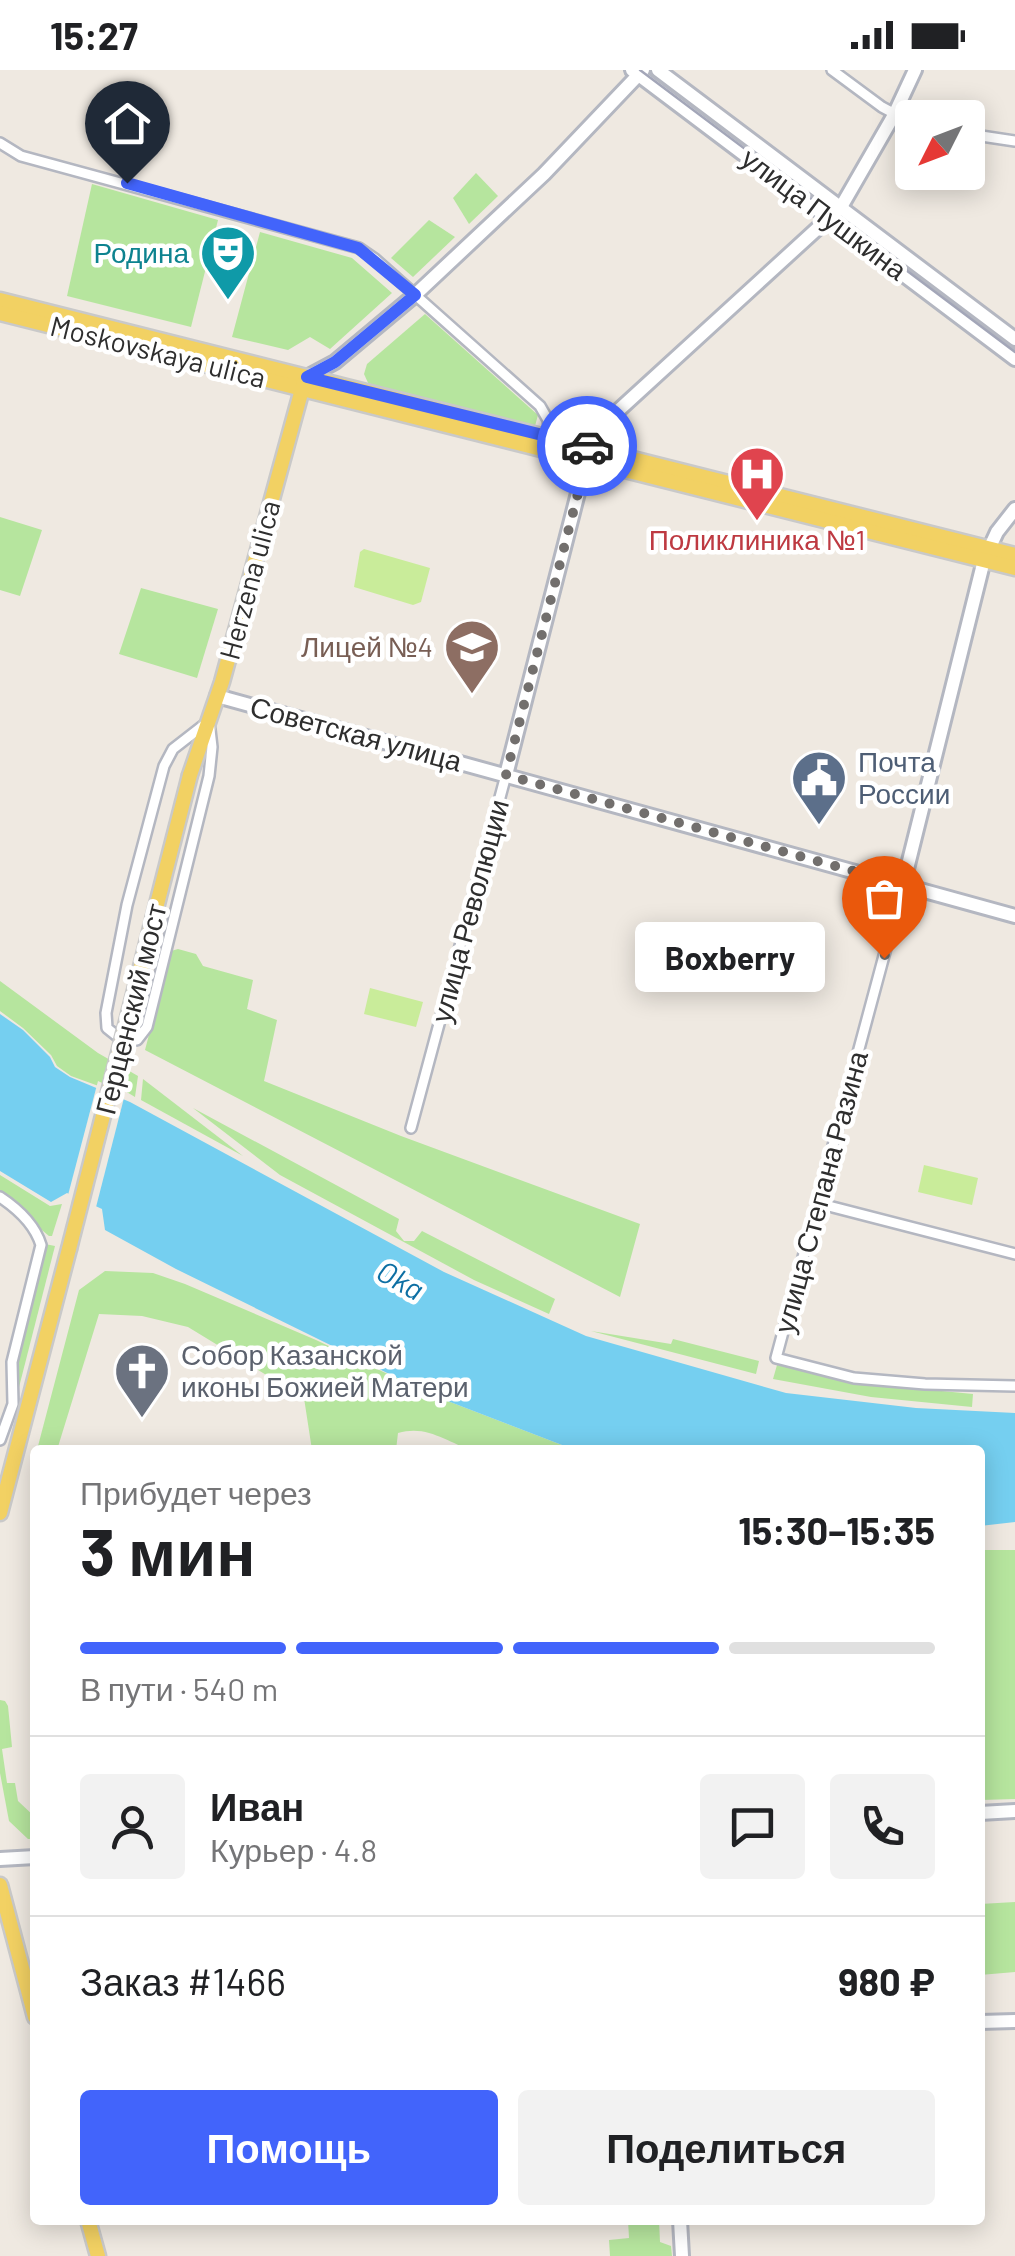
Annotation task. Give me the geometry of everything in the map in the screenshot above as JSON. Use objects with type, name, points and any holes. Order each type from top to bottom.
[{"type":"main road","name":"Moskovskaya ulica","points":[[0,300],[304,383],[987,554],[1015,555]]},
{"type":"main road","name":"Moskovskaya ulica","points":[[0,313],[550,436],[588,454]]},
{"type":"main road","name":"Herzena ulica","points":[[191,772],[217,696],[304,383]]},
{"type":"main road","name":"Moskovskaya ulica","points":[[987,554],[1015,568]]},
{"type":"main road","name":"Герценский мост","points":[[0,1512],[191,772]]},
{"type":"main road","points":[[0,1884],[30,1998]]},
{"type":"main road","points":[[89,2225],[98,2256]]},
{"type":"street","name":"улица Пушкина","points":[[658,70],[1015,339]]},
{"type":"street","points":[[832,70],[894,115]]},
{"type":"street","points":[[588,454],[597,430],[609,418],[841,207],[915,70]]},
{"type":"street","name":"улица Пушкина","points":[[638,72],[1015,359]]},
{"type":"street","points":[[304,383],[415,295],[544,174],[638,72]]},
{"type":"street","points":[[985,136],[1015,140]]},
{"type":"street","points":[[0,143],[21,156],[358,248],[523,391],[544,413],[550,436]]},
{"type":"street","name":"улица Революции","points":[[411,1128],[588,454]]},
{"type":"street","name":"улица Степана Разина","points":[[1015,509],[987,554],[904,885],[776,1358],[854,1378],[1015,1386]]},
{"type":"street","name":"Советская улица","points":[[217,696],[1015,916]]},
{"type":"street","points":[[209,721],[212,747],[200,814],[148,1027],[136,1040],[122,1040],[107,1028],[106,1013],[126,905],[165,763],[173,749],[209,721]]},
{"type":"street","points":[[165,763],[182,757],[191,772]]},
{"type":"street","points":[[0,1197],[38,1232],[41,1246],[12,1362],[13,1404],[0,1440]]},
{"type":"street","points":[[817,1203],[1015,1254]]},
{"type":"street","points":[[985,1813],[1015,1811]]},
{"type":"street","points":[[0,1859],[30,1856]]},
{"type":"street","points":[[985,2022],[1015,2021]]},
{"type":"street","points":[[680,2225],[682,2256]]},
{"type":"green space","points":[[476,173],[498,196],[469,224],[453,198]]},
{"type":"green space","points":[[92,184],[218,220],[191,327],[67,296]]},
{"type":"green space","points":[[429,220],[455,237],[413,277],[391,258]]},
{"type":"green space","points":[[260,232],[352,258],[392,293],[330,349],[310,337],[288,350],[232,337]]},
{"type":"green space","points":[[425,314],[538,415],[535,426],[369,385],[364,374],[367,364]]},
{"type":"green space","points":[[0,517],[42,530],[20,596],[0,590]]},
{"type":"green space","points":[[364,549],[430,568],[421,602],[413,605],[354,587],[360,552]]},
{"type":"green space","points":[[141,588],[218,609],[197,678],[119,654]]},
{"type":"green space","points":[[171,951],[196,954],[203,966],[253,980],[247,1009],[277,1020],[264,1081],[640,1224],[620,1297],[145,1050]]},
{"type":"green space","points":[[0,981],[98,1053],[138,1076],[135,1097],[120,1088],[118,1093],[71,1076],[57,1066],[51,1055],[0,1011]]},
{"type":"green space","points":[[370,988],[423,1002],[416,1027],[364,1014]]},
{"type":"green space","points":[[143,1079],[243,1156],[141,1100]]},
{"type":"green space","points":[[193,1108],[399,1219],[396,1231],[404,1241],[414,1241],[422,1231],[555,1299],[549,1314],[474,1280],[280,1175]]},
{"type":"green space","points":[[924,1165],[978,1178],[972,1205],[918,1192]]},
{"type":"green space","points":[[0,1175],[50,1206],[62,1204],[52,1236],[0,1195]]},
{"type":"green space","points":[[45,1244],[55,1246],[16,1399],[16,1365]]},
{"type":"green space","points":[[105,1271],[153,1273],[316,1340],[432,1395],[562,1445],[459,1445],[428,1433],[409,1431],[398,1433],[397,1445],[311,1445],[304,1398],[188,1327],[142,1316],[99,1314],[59,1445],[38,1445],[79,1290]]},
{"type":"green space","points":[[591,1331],[671,1344],[673,1339],[759,1361],[756,1374]]},
{"type":"green space","points":[[777,1365],[870,1384],[973,1394],[972,1407],[871,1397],[773,1379]]},
{"type":"green space","points":[[985,1550],[1015,1550],[1015,1799],[985,1800]]},
{"type":"green space","points":[[0,1700],[8,1706],[12,1747],[2,1749],[7,1783],[15,1783],[18,1801],[30,1812],[30,1839],[9,1821],[0,1773]]},
{"type":"green space","points":[[1015,1902],[1015,1972],[985,1975],[985,1904]]},
{"type":"green space","points":[[628,2225],[659,2225],[660,2242],[671,2246],[672,2256],[610,2256],[609,2240],[629,2238]]},
{"type":"water","name":"Oka","points":[[0,1014],[23,1030],[55,1067],[70,1077],[130,1102],[444,1272],[586,1336],[786,1393],[916,1408],[1015,1413],[1015,1522],[985,1525],[985,1445],[562,1445],[432,1395],[105,1230],[102,1209],[67,1193],[51,1202],[0,1171]]},
{"type":"pier","points":[[98,1081],[125,1094],[95,1211],[67,1199]]},
{"type":"tram line","points":[[640,70],[1015,352]]},
{"type":"way so far","points":[[587,446],[561,569],[506,775],[904,885],[884,958]]},
{"type":"place","name":"Родина","points":[[228,302]]},
{"type":"place","name":"Поликлиника №1","points":[[757,523]]},
{"type":"place","name":"Лицей №4","points":[[472,696]]},
{"type":"place","name":"Почта России","points":[[819,827]]},
{"type":"place","name":"Boxberry","points":[[884,958]]},
{"type":"place","name":"Собор Казанской иконы Божией Матери","points":[[142,1420]]},
{"type":"route","points":[[127,183],[358,248],[375,258],[415,295],[335,362],[307,377],[587,446]]}]
